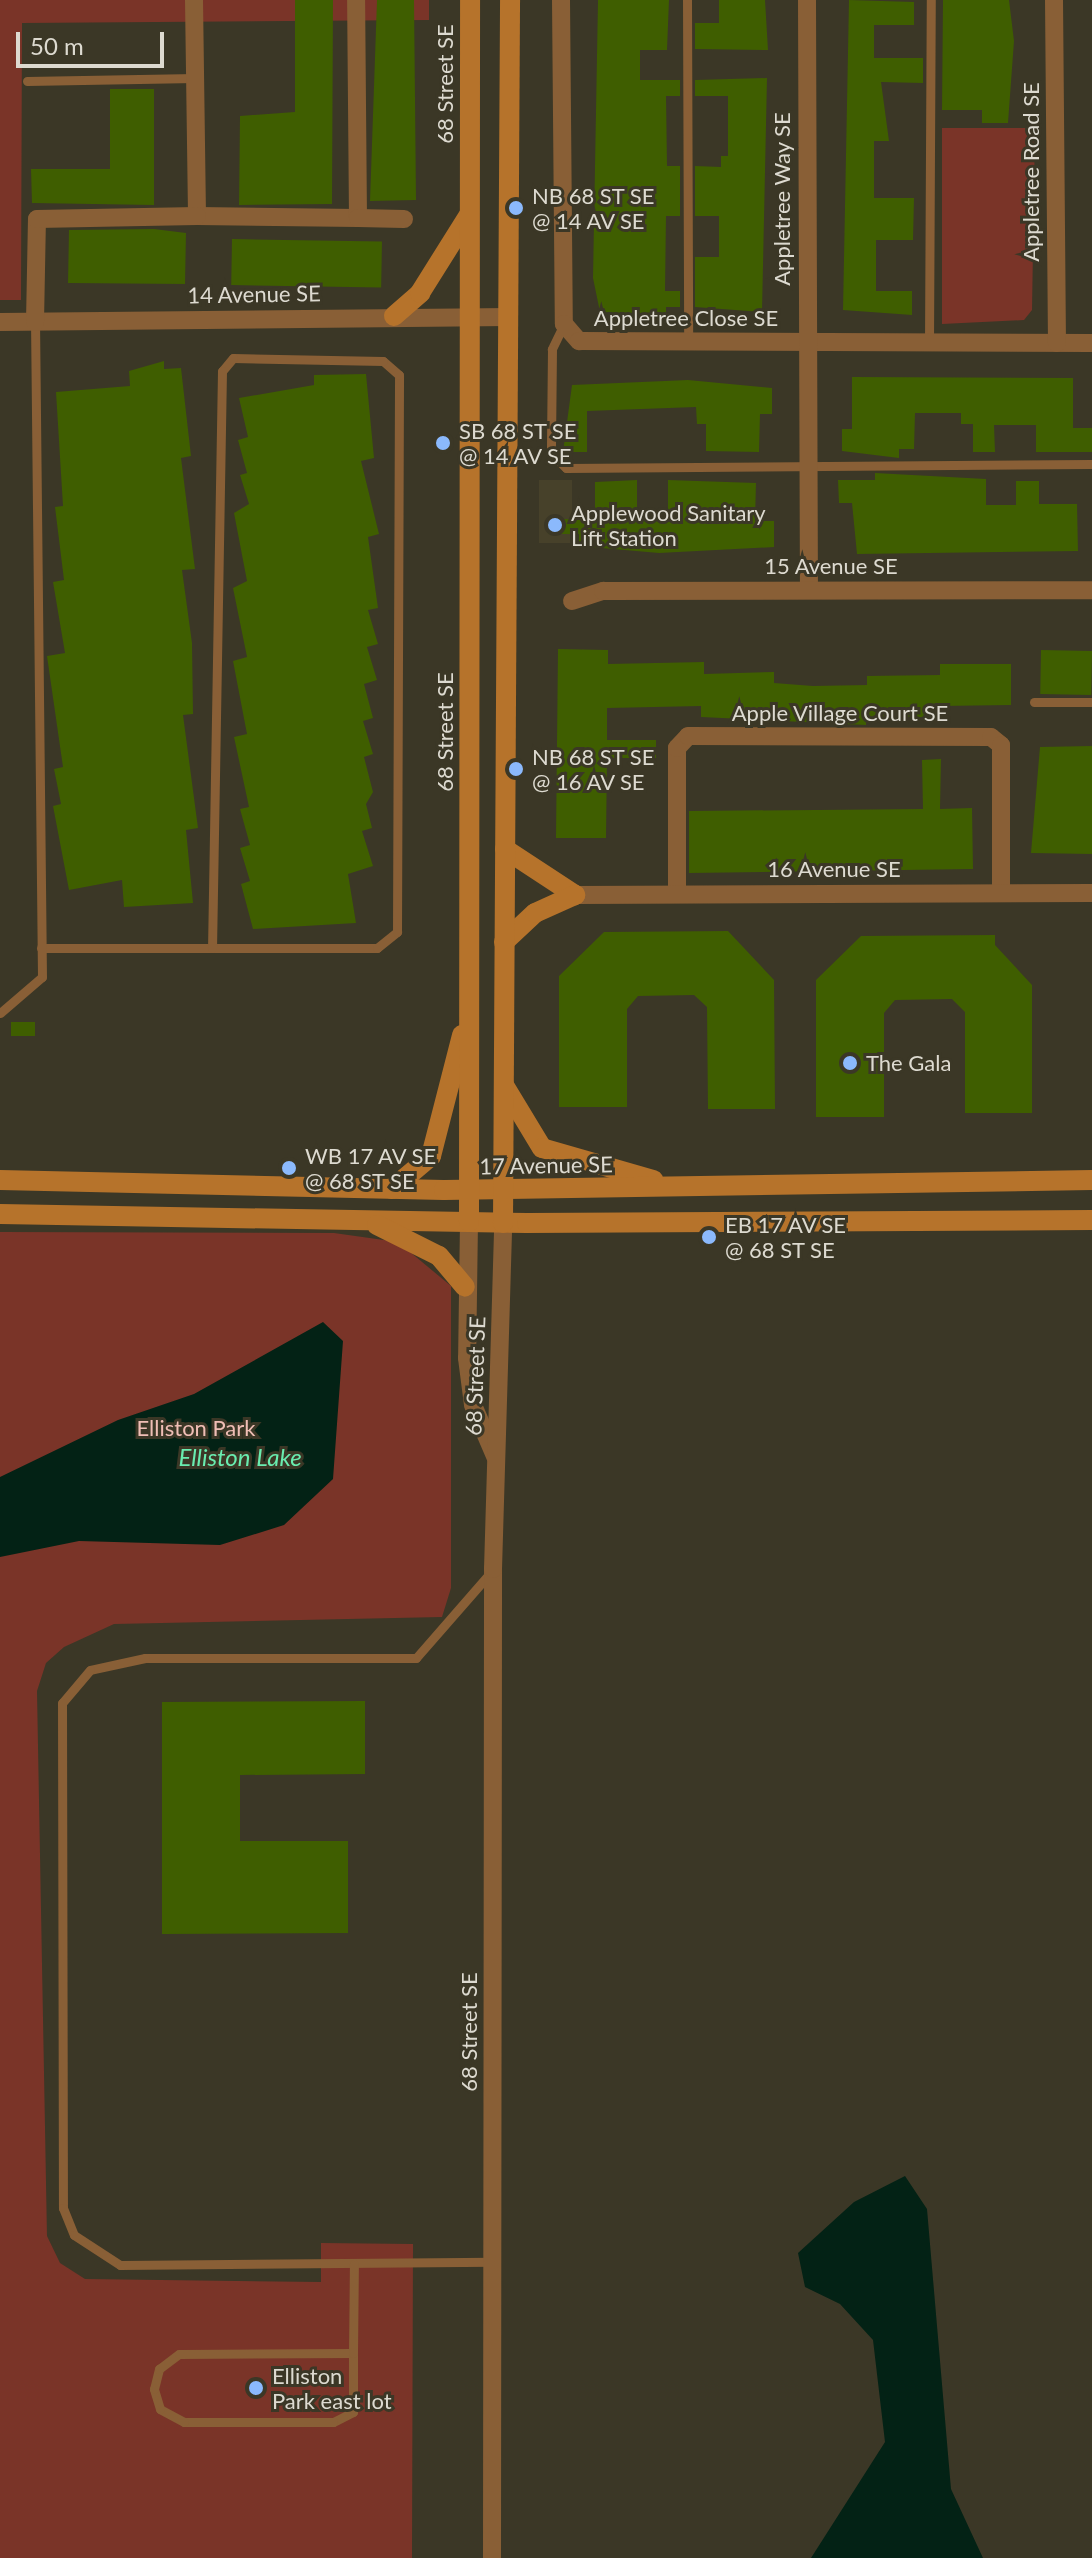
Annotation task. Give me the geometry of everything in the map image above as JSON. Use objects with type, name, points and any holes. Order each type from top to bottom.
[{"type":"main road","name":"68 Street SE","points":[[469,1222],[470,0]]},
{"type":"main road","name":"68 Street SE","points":[[503,1223],[510,0]]},
{"type":"main road","points":[[394,316],[420,293],[469,215]]},
{"type":"main road","points":[[505,849],[575,895]]},
{"type":"main road","points":[[504,942],[535,913],[575,895]]},
{"type":"main road","points":[[392,1189],[431,1156],[469,1004]]},
{"type":"main road","points":[[503,1083],[542,1148],[684,1188]]},
{"type":"main road","name":"17 Avenue SE","points":[[0,1180],[470,1190],[1092,1180]]},
{"type":"main road","points":[[0,1214],[503,1223],[1092,1220]]},
{"type":"main road","points":[[354,1218],[423,1246],[465,1287]]},
{"type":"street","points":[[194,0],[197,216]]},
{"type":"street","points":[[356,0],[358,218]]},
{"type":"street","name":"Appletree Close SE","points":[[561,0],[564,324],[579,341],[1092,343]]},
{"type":"street","name":"Appletree Way SE","points":[[807,0],[809,589]]},
{"type":"street","name":"Appletree Road SE","points":[[1054,0],[1057,343]]},
{"type":"street","points":[[35,322],[37,219],[197,216],[404,219]]},
{"type":"street","name":"14 Avenue SE","points":[[0,322],[509,317]]},
{"type":"street","name":"15 Avenue SE","points":[[572,601],[603,591],[1092,590]]},
{"type":"street","name":"Apple Village Court SE","points":[[677,892],[677,748],[688,736],[704,736],[991,737],[1001,745],[1001,893]]},
{"type":"street","name":"16 Avenue SE","points":[[575,895],[677,892],[1092,893]]},
{"type":"street","name":"68 Street SE","points":[[469,1222],[465,1287],[473,1405],[496,1458]]},
{"type":"street","name":"68 Street SE","points":[[492,2558],[493,1569],[503,1223]]},
{"type":"lane","points":[[687,0],[688,341]]},
{"type":"lane","points":[[929,343],[931,0]]},
{"type":"lane","points":[[27,81],[195,78]]},
{"type":"lane","points":[[0,1013],[42,977],[35,322]]},
{"type":"lane","points":[[564,324],[552,349],[551,453],[566,468],[1092,464]]},
{"type":"lane","points":[[41,948],[212,948],[377,948],[397,932],[399,375],[383,361],[233,358],[222,371],[212,948]]},
{"type":"lane","points":[[1034,702],[1092,702]]},
{"type":"lane","points":[[493,1569],[416,1658],[145,1658],[90,1670],[62,1703],[63,2208],[74,2235],[120,2265],[493,2262]]},
{"type":"lane","points":[[353,2353],[179,2354],[159,2369],[154,2389],[160,2409],[184,2422],[333,2422],[353,2412],[354,2264]]},
{"type":"shaded area","points":[[539,480],[572,480],[572,543],[539,543]]},
{"type":"green space","points":[[0,0],[429,0],[429,20],[22,23],[21,300],[0,300]]},
{"type":"green space","points":[[942,128],[1035,128],[1032,310],[1024,320],[942,324]]},
{"type":"green space","name":"Elliston Park","points":[[0,1232],[334,1233],[398,1242],[451,1286],[451,1588],[442,1617],[114,1624],[64,1647],[46,1663],[37,1691],[47,2236],[60,2263],[85,2279],[321,2282],[321,2243],[413,2244],[412,2558],[0,2558]]},
{"type":"water","name":"Elliston Lake","points":[[323,1322],[343,1341],[333,1479],[284,1525],[220,1545],[79,1541],[0,1557],[0,1477],[118,1420],[194,1394]]},
{"type":"water","points":[[905,2176],[927,2209],[951,2489],[983,2558],[811,2558],[885,2442],[873,2340],[840,2304],[805,2287],[798,2253],[854,2202]]},
{"type":"building","points":[[295,0],[333,0],[332,204],[239,205],[240,116],[295,112]]},
{"type":"building","points":[[377,0],[414,0],[416,200],[370,201]]},
{"type":"building","points":[[598,0],[669,0],[667,50],[640,50],[640,80],[680,80],[680,96],[666,96],[667,166],[680,166],[680,216],[666,216],[665,291],[680,291],[680,307],[666,307],[666,315],[600,312],[593,278]]},
{"type":"building","points":[[719,0],[765,0],[768,50],[695,49],[695,23],[719,23]]},
{"type":"building","points":[[849,0],[914,2],[914,25],[874,25],[874,58],[923,58],[923,83],[881,82],[889,141],[874,141],[874,198],[914,198],[913,240],[876,240],[876,291],[912,291],[912,315],[843,310]]},
{"type":"building","points":[[943,0],[1009,0],[1014,41],[1008,123],[982,123],[982,110],[942,110]]},
{"type":"building","points":[[767,78],[762,312],[695,307],[695,257],[719,257],[719,216],[695,216],[695,166],[721,167],[721,156],[728,156],[728,96],[695,96],[695,80]]},
{"type":"building","points":[[110,89],[154,89],[154,205],[32,203],[31,169],[110,169]]},
{"type":"building","points":[[154,229],[186,233],[185,284],[68,283],[69,230]]},
{"type":"building","points":[[232,239],[382,242],[381,288],[231,285]]},
{"type":"building","points":[[164,361],[164,369],[181,368],[191,456],[181,458],[195,569],[182,570],[192,643],[193,714],[183,715],[198,828],[186,830],[193,903],[124,907],[122,880],[69,890],[53,806],[61,804],[54,769],[63,767],[47,656],[65,653],[53,582],[64,580],[55,507],[63,506],[56,392],[130,386],[129,371]]},
{"type":"building","points":[[366,374],[374,458],[361,461],[379,534],[368,537],[378,608],[368,610],[378,644],[367,647],[377,680],[364,684],[373,718],[363,721],[373,754],[364,757],[373,792],[366,804],[372,828],[362,831],[373,866],[348,874],[356,923],[253,929],[241,884],[250,881],[240,848],[250,845],[240,809],[249,807],[234,737],[247,734],[233,661],[247,657],[233,588],[247,581],[234,513],[249,504],[240,475],[247,473],[238,440],[248,437],[239,398],[314,385],[314,375]]},
{"type":"building","points":[[852,377],[1073,378],[1073,428],[1092,428],[1092,452],[1036,452],[1036,425],[994,425],[995,452],[973,452],[973,424],[961,424],[961,413],[915,413],[914,449],[899,449],[899,458],[842,451],[842,429],[852,429]]},
{"type":"building","points":[[688,380],[772,388],[772,414],[760,414],[759,452],[706,451],[706,424],[697,424],[696,407],[587,411],[587,452],[563,452],[572,385]]},
{"type":"building","points":[[875,473],[986,479],[986,505],[1016,505],[1016,481],[1039,481],[1039,504],[1077,504],[1078,551],[857,554],[852,503],[839,503],[838,480],[875,480]]},
{"type":"building","points":[[637,480],[637,519],[668,519],[668,480],[756,483],[755,521],[774,521],[774,547],[659,553],[579,546],[579,534],[548,534],[548,519],[595,519],[595,482]]},
{"type":"building","points":[[558,649],[608,650],[608,664],[704,662],[704,674],[774,672],[774,683],[813,686],[867,685],[867,676],[940,675],[940,664],[1011,664],[1011,705],[940,706],[940,717],[866,717],[866,725],[701,717],[701,706],[607,708],[607,740],[656,740],[656,758],[607,758],[606,838],[556,838]]},
{"type":"building","points":[[1041,650],[1092,651],[1091,695],[1040,694]]},
{"type":"building","points":[[1092,746],[1092,854],[1031,853],[1040,747]]},
{"type":"building","points":[[941,759],[940,809],[972,808],[973,869],[689,873],[689,811],[923,809],[922,760]]},
{"type":"building","points":[[728,931],[774,980],[775,1109],[708,1109],[707,1007],[694,995],[638,996],[627,1009],[627,1107],[559,1107],[559,976],[604,932]]},
{"type":"building","name":"The Gala","points":[[995,935],[995,945],[1032,985],[1032,1113],[965,1113],[965,1012],[952,999],[895,1000],[884,1013],[884,1117],[816,1117],[816,980],[861,936]]},
{"type":"building","points":[[11,1022],[35,1022],[35,1036],[11,1036]]},
{"type":"building","points":[[365,1701],[365,1774],[240,1775],[240,1841],[348,1841],[348,1933],[162,1934],[162,1702]]},
{"type":"place","name":"NB 68 ST SE @ 14 AV SE","points":[[516,208]]},
{"type":"place","name":"SB 68 ST SE @ 14 AV SE","points":[[443,443]]},
{"type":"place","name":"Applewood Sanitary Lift Station","points":[[555,525]]},
{"type":"place","name":"NB 68 ST SE @ 16 AV SE","points":[[516,769]]},
{"type":"place","name":"The Gala","points":[[850,1063]]},
{"type":"place","name":"WB 17 AV SE @ 68 ST SE","points":[[289,1168]]},
{"type":"place","name":"EB 17 AV SE @ 68 ST SE","points":[[709,1237]]},
{"type":"place","name":"Elliston Park east lot","points":[[256,2388]]}]
